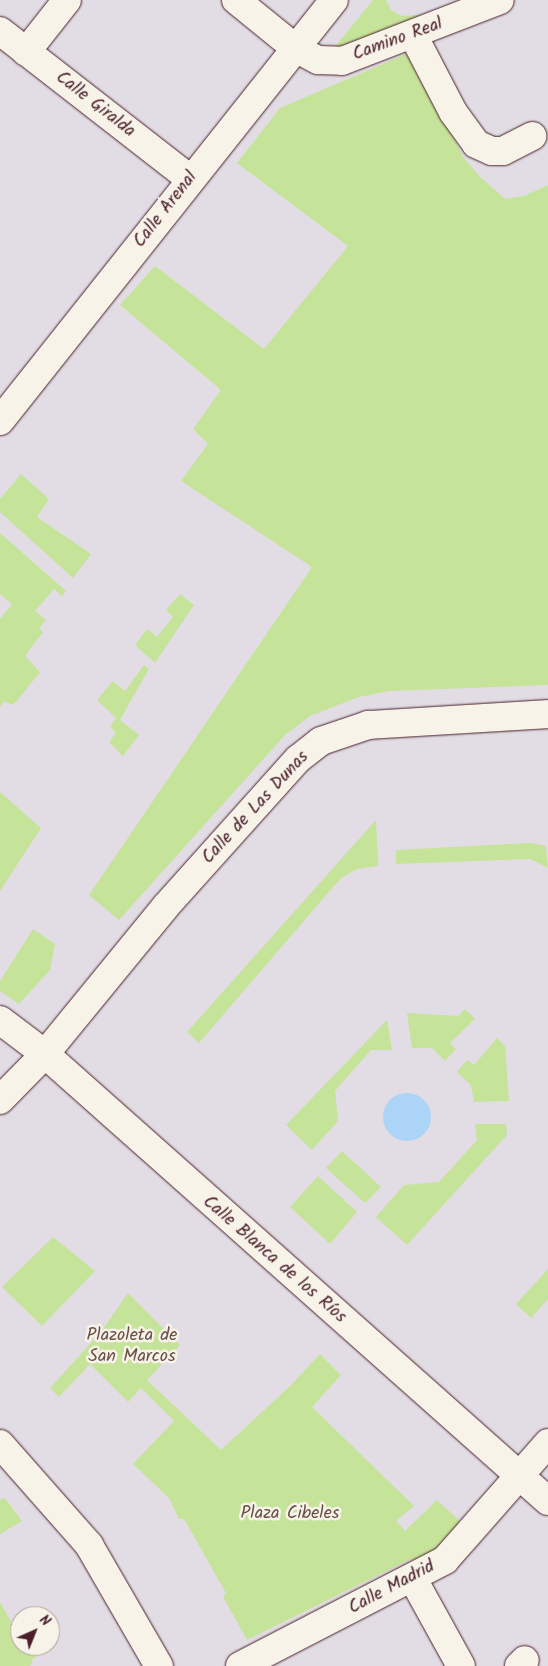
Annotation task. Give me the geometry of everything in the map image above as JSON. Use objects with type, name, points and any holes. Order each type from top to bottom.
[{"type":"street","points":[[26,52],[67,0]]},
{"type":"street","name":"Camino Real","points":[[236,0],[295,48],[318,60],[342,61],[500,0]]},
{"type":"street","name":"Calle Arenal","points":[[3,410],[334,0]]},
{"type":"street","name":"Calle Giralda","points":[[0,31],[190,179]]},
{"type":"street","points":[[413,35],[453,112],[476,144],[492,151],[503,151],[532,136]]},
{"type":"street","name":"Calle de Las Dunas","points":[[0,1100],[45,1054],[166,906],[298,759],[321,742],[368,725],[548,714]]},
{"type":"street","name":"Calle Blanca de los Ríos","points":[[0,1020],[45,1054],[548,1501]]},
{"type":"street","points":[[519,1476],[548,1443]]},
{"type":"street","points":[[5,1457],[89,1545],[159,1666]]},
{"type":"street","name":"Calle Madrid","points":[[240,1666],[413,1579],[445,1560],[519,1476]]},
{"type":"street","points":[[413,1579],[461,1666]]},
{"type":"green space","points":[[373,0],[386,0],[391,10],[402,16],[430,14],[350,48],[334,48]]},
{"type":"green space","points":[[413,51],[463,157],[479,176],[505,199],[524,196],[548,185],[548,685],[389,691],[359,697],[310,716],[285,735],[119,920],[89,895],[312,567],[181,481],[208,444],[193,429],[221,390],[120,305],[155,266],[264,349],[348,246],[237,163],[280,108]]},
{"type":"green space","points":[[21,474],[49,499],[37,517],[91,554],[73,578],[0,512],[0,499]]},
{"type":"green space","points":[[0,533],[66,591],[62,596],[54,589],[35,611],[46,620],[39,628],[43,632],[25,656],[40,672],[16,702],[12,705],[4,701],[0,707],[0,619],[12,604],[0,594]]},
{"type":"green space","points":[[180,594],[194,605],[155,663],[135,645],[147,629],[157,637],[173,617],[166,610]]},
{"type":"green space","points":[[144,665],[149,669],[120,720],[139,735],[123,756],[109,742],[116,733],[110,727],[116,718],[97,700],[113,681],[125,691]]},
{"type":"green space","points":[[0,792],[41,828],[0,891]]},
{"type":"green space","points":[[376,820],[378,866],[357,869],[341,878],[199,1043],[187,1032]]},
{"type":"green space","points":[[531,843],[546,846],[548,868],[530,859],[396,864],[396,850]]},
{"type":"green space","points":[[33,929],[55,944],[50,970],[19,1004],[0,991],[0,981]]},
{"type":"green space","points":[[465,1009],[475,1019],[450,1043],[456,1049],[445,1061],[432,1048],[412,1048],[407,1013],[458,1016]]},
{"type":"green space","points":[[387,1020],[392,1050],[371,1050],[335,1091],[338,1121],[312,1150],[286,1125]]},
{"type":"green space","points":[[497,1038],[505,1046],[509,1101],[474,1102],[471,1085],[457,1072],[467,1060],[474,1065]]},
{"type":"green space","points":[[475,1124],[506,1124],[507,1135],[407,1245],[376,1217],[404,1185],[439,1182],[477,1140]]},
{"type":"green space","points":[[342,1151],[381,1187],[365,1203],[326,1168]]},
{"type":"green space","points":[[318,1176],[357,1212],[330,1244],[290,1207]]},
{"type":"green space","points":[[53,1237],[95,1271],[42,1326],[2,1287]]},
{"type":"green space","points":[[548,1269],[548,1299],[531,1318],[516,1304]]},
{"type":"green space","name":"Plaza Cibeles","points":[[128,1293],[180,1345],[147,1380],[221,1450],[290,1386],[320,1354],[341,1375],[312,1407],[414,1506],[396,1521],[405,1531],[437,1500],[463,1524],[418,1566],[411,1559],[247,1640],[223,1597],[226,1593],[184,1519],[179,1519],[169,1498],[133,1464],[174,1421],[141,1388],[128,1402],[90,1364],[59,1397],[50,1388],[101,1332]]},
{"type":"green space","points":[[5,1498],[22,1521],[0,1534],[0,1500]]},
{"type":"green space","points":[[0,1602],[10,1620],[10,1656],[38,1656],[31,1660],[33,1664],[29,1666],[0,1666]]},
{"type":"water","points":[[407,1093],[416,1095],[424,1100],[429,1108],[431,1117],[429,1126],[424,1134],[416,1139],[407,1141],[398,1139],[390,1134],[385,1126],[383,1117],[385,1108],[390,1100],[398,1095]]},
{"type":"park label","name":"Plazoleta de San Marcos","points":[[132,1347]]}]
